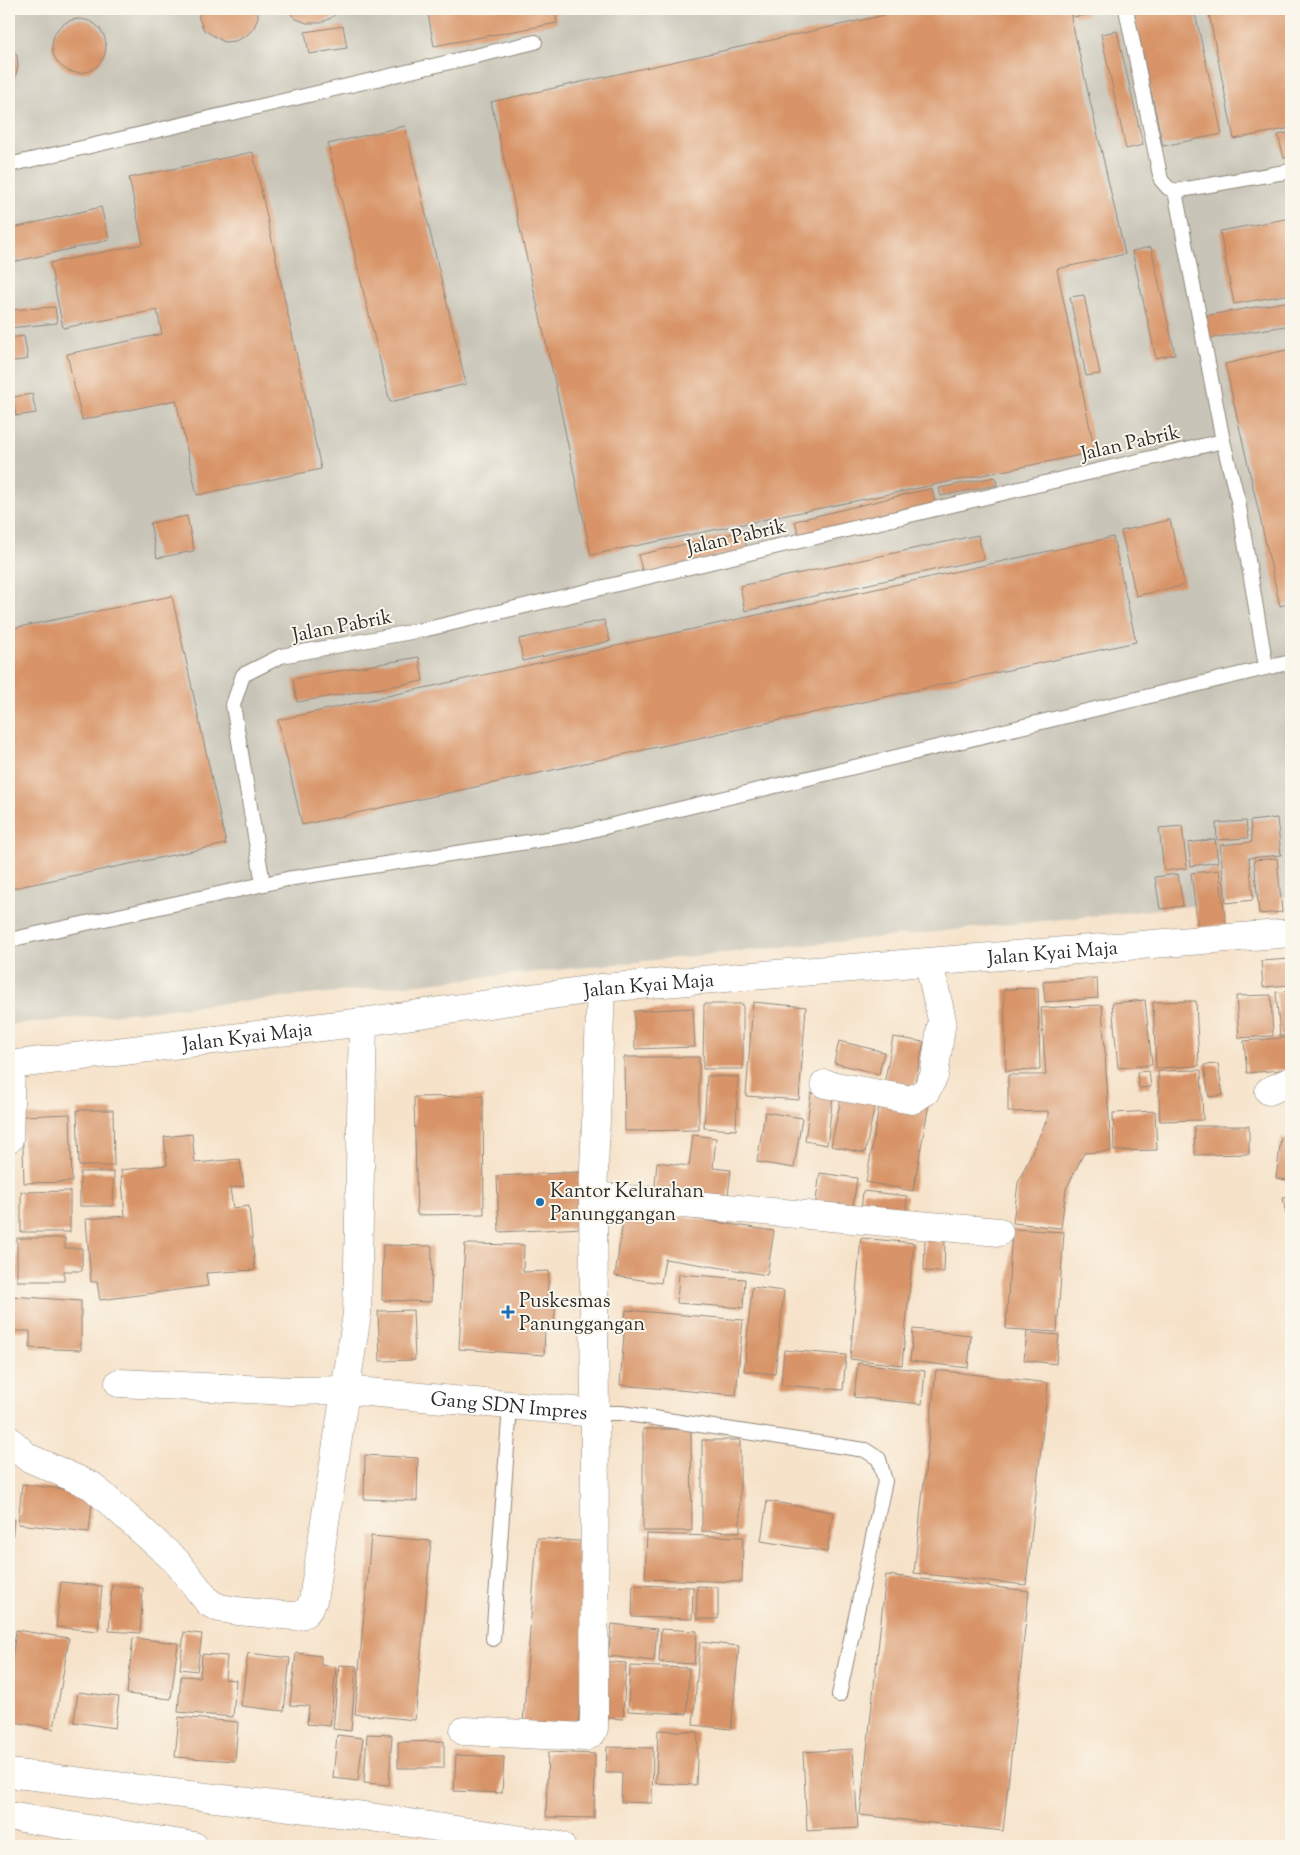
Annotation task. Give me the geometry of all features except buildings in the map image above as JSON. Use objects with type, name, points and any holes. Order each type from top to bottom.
[{"type":"main road","name":"Jalan Kyai Maja","points":[[10,1065],[363,1022],[601,988],[1291,933]]},
{"type":"main road","points":[[825,1084],[912,1100],[926,1091],[934,1076],[942,1020],[929,963]]},
{"type":"main road","name":"Gang SDN Impres","points":[[119,1383],[290,1391],[346,1390],[595,1413],[593,1196],[601,988]]},
{"type":"main road","points":[[9,1440],[27,1457],[92,1486],[176,1561],[209,1602],[220,1608],[238,1611],[301,1616],[309,1611],[314,1600],[357,1314],[363,1022]]},
{"type":"main road","points":[[9,1139],[10,1065]]},
{"type":"main road","points":[[593,1196],[999,1232]]},
{"type":"main road","points":[[464,1731],[586,1737],[592,1733],[594,1728],[595,1413]]},
{"type":"main road","points":[[9,1773],[364,1816],[561,1846]]},
{"type":"main road","points":[[9,1816],[194,1846]]},
{"type":"lane","points":[[1126,9],[1161,180],[1168,188],[1175,191],[1291,171]]},
{"type":"lane","points":[[9,164],[535,42]]},
{"type":"lane","points":[[1175,191],[1223,441],[1238,501],[1266,667]]},
{"type":"lane","name":"Jalan Pabrik","points":[[263,884],[233,704],[243,675],[281,656],[446,624],[1223,441]]},
{"type":"lane","points":[[9,940],[263,884],[567,836],[953,745],[1291,662]]},
{"type":"lane","points":[[493,1639],[510,1406]]},
{"type":"lane","points":[[595,1413],[621,1413],[865,1450],[879,1458],[884,1482],[839,1695]]},
{"type":"shaded area","points":[[9,9],[1291,9],[1291,896],[9,1025]]},
{"type":"place","name":"Kantor Kelurahan Panunggangan","points":[[540,1202]]},
{"type":"place","name":"Puskesmas Panunggangan","points":[[508,1312]]}]
